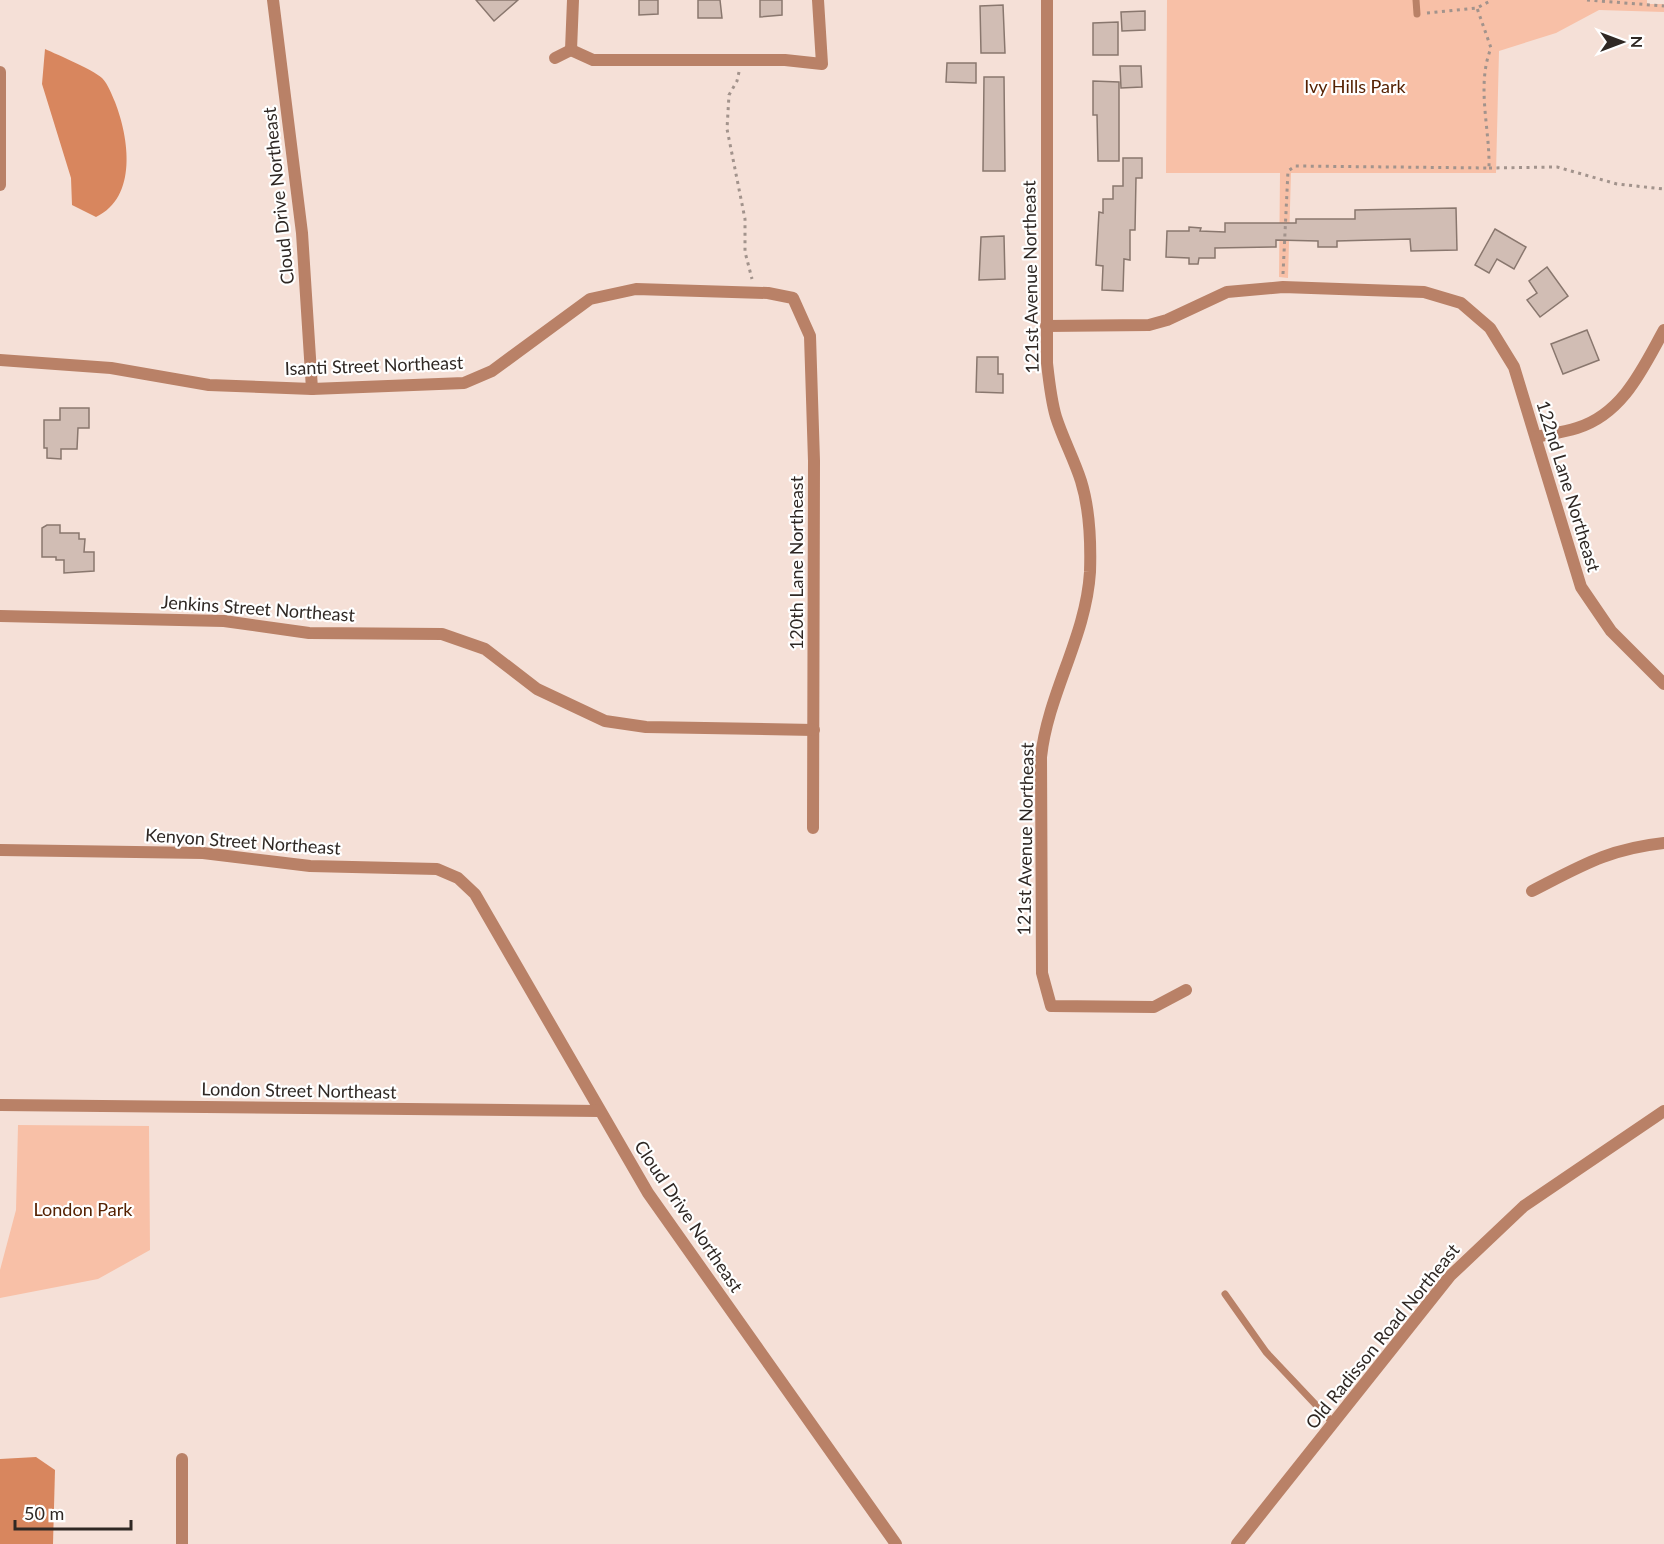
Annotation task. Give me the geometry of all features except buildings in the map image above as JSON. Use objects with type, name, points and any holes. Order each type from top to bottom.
[{"type":"street","name":"Cloud Drive Northeast","points":[[273,0],[302,233],[312,389]]},
{"type":"street","points":[[571,50],[573,0]]},
{"type":"street","points":[[571,50],[593,60],[786,60],[822,64],[818,0]]},
{"type":"street","name":"121st Avenue Northeast","points":[[1047,0],[1046,326],[1050,390],[1057,418],[1081,482],[1090,537],[1085,606],[1078,635],[1051,702],[1044,730],[1041,757],[1042,973],[1051,1006],[1154,1007],[1186,990]]},
{"type":"street","points":[[555,58],[571,50]]},
{"type":"street","points":[[0,72],[0,185]]},
{"type":"street","name":"122nd Lane Northeast","points":[[1046,326],[1149,325],[1167,320],[1227,292],[1283,287],[1424,292],[1461,303],[1479,317],[1501,342],[1514,367],[1571,562],[1581,587],[1611,631],[1664,684]]},
{"type":"street","name":"Isanti Street Northeast","points":[[0,360],[111,368],[209,385],[312,389],[464,382],[492,371],[590,299],[636,289],[768,293],[793,298],[794,301]]},
{"type":"street","name":"120th Lane Northeast","points":[[794,301],[810,336],[814,461],[813,828]]},
{"type":"street","points":[[1536,437],[1579,427],[1603,415],[1634,384],[1664,330]]},
{"type":"street","name":"Jenkins Street Northeast","points":[[0,616],[224,621],[309,633],[442,634],[485,649],[537,689],[605,721],[646,727],[814,730]]},
{"type":"street","points":[[1532,891],[1594,859],[1629,847],[1664,843]]},
{"type":"street","name":"Kenyon Street Northeast","points":[[0,850],[203,853],[310,866],[437,869],[458,878],[475,894]]},
{"type":"street","name":"Cloud Drive Northeast","points":[[475,894],[648,1193],[896,1544]]},
{"type":"street","name":"London Street Northeast","points":[[0,1106],[599,1111]]},
{"type":"street","name":"Old Radisson Road Northeast","points":[[1237,1544],[1450,1276],[1490,1236],[1560,1180],[1664,1111]]},
{"type":"street","points":[[182,1459],[182,1544]]},
{"type":"lane","points":[[1416,0],[1417,14]]},
{"type":"lane","points":[[1226,1294],[1266,1352],[1332,1423]]},
{"type":"path","points":[[1417,14],[1477,8],[1492,0]]},
{"type":"path","points":[[1587,0],[1664,6]]},
{"type":"path","points":[[1477,8],[1491,48],[1485,64],[1484,80],[1489,168]]},
{"type":"path","points":[[741,60],[737,81],[729,95],[727,129],[745,219],[745,252],[751,272],[753,292]]},
{"type":"path","points":[[1283,287],[1288,171],[1295,166],[1557,167],[1617,184],[1664,189]]},
{"type":"green space","name":"Ivy Hills Park","points":[[1167,0],[1647,0],[1647,4],[1664,4],[1664,12],[1599,10],[1556,33],[1499,51],[1496,173],[1291,173],[1288,278],[1279,277],[1280,173],[1166,173]]},
{"type":"green space","name":"London Park","points":[[18,1125],[149,1126],[150,1250],[98,1279],[0,1298],[0,1270],[16,1210]]},
{"type":"shaded area","points":[[45,49],[83,66],[102,78],[110,90],[120,116],[126,149],[127,166],[124,181],[119,196],[109,208],[96,217],[72,205],[71,178],[42,84]]},
{"type":"shaded area","points":[[36,1457],[55,1470],[53,1544],[0,1544],[0,1459]]}]
